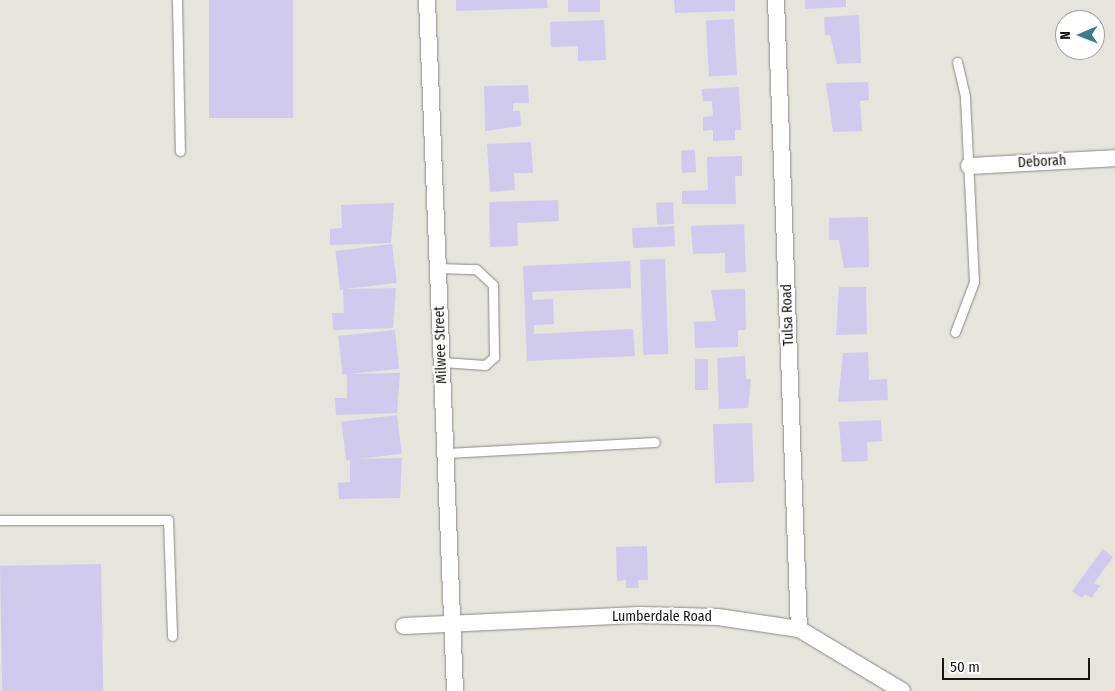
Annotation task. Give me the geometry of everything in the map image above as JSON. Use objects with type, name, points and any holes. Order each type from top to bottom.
[{"type":"street","name":"Milwee Street","points":[[427,0],[455,691]]},
{"type":"street","name":"Tulsa Road","points":[[776,0],[799,629]]},
{"type":"street","name":"Deborah","points":[[969,166],[1115,158]]},
{"type":"street","name":"Lumberdale Road","points":[[404,626],[453,626],[640,615],[718,617],[799,629],[902,691]]},
{"type":"lane","points":[[177,0],[180,151]]},
{"type":"lane","points":[[955,332],[974,282],[965,96],[957,62]]},
{"type":"lane","points":[[438,268],[476,269],[493,285],[494,358],[485,365],[442,362]]},
{"type":"lane","points":[[446,453],[655,442]]},
{"type":"lane","points":[[0,520],[168,520],[172,636]]},
{"type":"building","points":[[209,0],[293,0],[293,118],[209,118]]},
{"type":"building","points":[[456,0],[547,0],[548,8],[456,11]]},
{"type":"building","points":[[568,0],[600,0],[600,12],[568,12]]},
{"type":"building","points":[[674,0],[735,0],[735,11],[675,13]]},
{"type":"building","points":[[805,0],[846,0],[846,7],[805,9]]},
{"type":"building","points":[[859,15],[861,63],[837,64],[830,35],[825,35],[824,17]]},
{"type":"building","points":[[734,19],[737,75],[709,76],[706,20]]},
{"type":"building","points":[[604,20],[606,60],[578,61],[578,46],[551,47],[550,22]]},
{"type":"building","points":[[868,82],[869,100],[860,101],[862,131],[833,132],[826,83]]},
{"type":"building","points":[[528,85],[529,103],[513,103],[513,111],[520,111],[521,126],[485,131],[484,86]]},
{"type":"building","points":[[739,87],[741,130],[735,130],[735,140],[713,141],[713,130],[703,131],[703,117],[713,116],[712,101],[703,101],[702,89]]},
{"type":"building","points":[[531,142],[533,173],[514,173],[515,190],[490,192],[487,144]]},
{"type":"building","points":[[695,150],[696,172],[682,173],[681,151]]},
{"type":"building","points":[[742,156],[742,176],[735,176],[736,204],[682,204],[682,191],[708,190],[707,157]]},
{"type":"building","points":[[558,200],[559,221],[517,223],[518,246],[490,247],[489,202]]},
{"type":"building","points":[[673,202],[674,224],[657,225],[656,203]]},
{"type":"building","points":[[394,203],[391,243],[330,245],[330,229],[342,228],[341,205]]},
{"type":"building","points":[[868,217],[869,267],[844,268],[839,240],[829,240],[829,218]]},
{"type":"building","points":[[744,224],[746,272],[725,273],[725,253],[693,254],[691,226]]},
{"type":"building","points":[[674,226],[675,246],[633,248],[632,228]]},
{"type":"building","points":[[392,244],[397,283],[340,290],[335,251]]},
{"type":"building","points":[[665,259],[668,354],[643,355],[640,260]]},
{"type":"building","points":[[630,261],[631,288],[532,292],[533,300],[553,299],[554,324],[534,325],[534,334],[633,329],[635,356],[527,361],[523,266]]},
{"type":"building","points":[[839,287],[866,287],[867,334],[836,335]]},
{"type":"building","points":[[396,288],[393,328],[333,330],[332,313],[344,313],[343,289]]},
{"type":"building","points":[[745,289],[746,330],[738,330],[738,347],[695,348],[694,322],[716,321],[711,290]]},
{"type":"building","points":[[395,330],[399,369],[342,375],[338,336]]},
{"type":"building","points":[[868,352],[869,380],[887,379],[888,400],[838,402],[843,353]]},
{"type":"building","points":[[745,356],[746,379],[751,379],[748,408],[719,409],[717,358]]},
{"type":"building","points":[[695,359],[708,359],[708,390],[695,390]]},
{"type":"building","points":[[400,373],[397,413],[336,415],[335,398],[347,398],[347,374]]},
{"type":"building","points":[[397,415],[402,454],[346,461],[341,422]]},
{"type":"building","points":[[881,420],[882,441],[867,442],[868,461],[842,462],[839,422]]},
{"type":"building","points":[[752,423],[754,482],[715,483],[713,424]]},
{"type":"building","points":[[402,458],[400,498],[339,499],[338,483],[350,482],[350,459]]},
{"type":"building","points":[[647,546],[648,580],[638,580],[639,588],[626,588],[626,580],[617,581],[616,547]]},
{"type":"building","points":[[1103,549],[1113,557],[1094,583],[1100,586],[1091,598],[1085,594],[1082,598],[1072,591]]},
{"type":"building","points":[[101,564],[103,691],[2,691],[0,566]]}]
